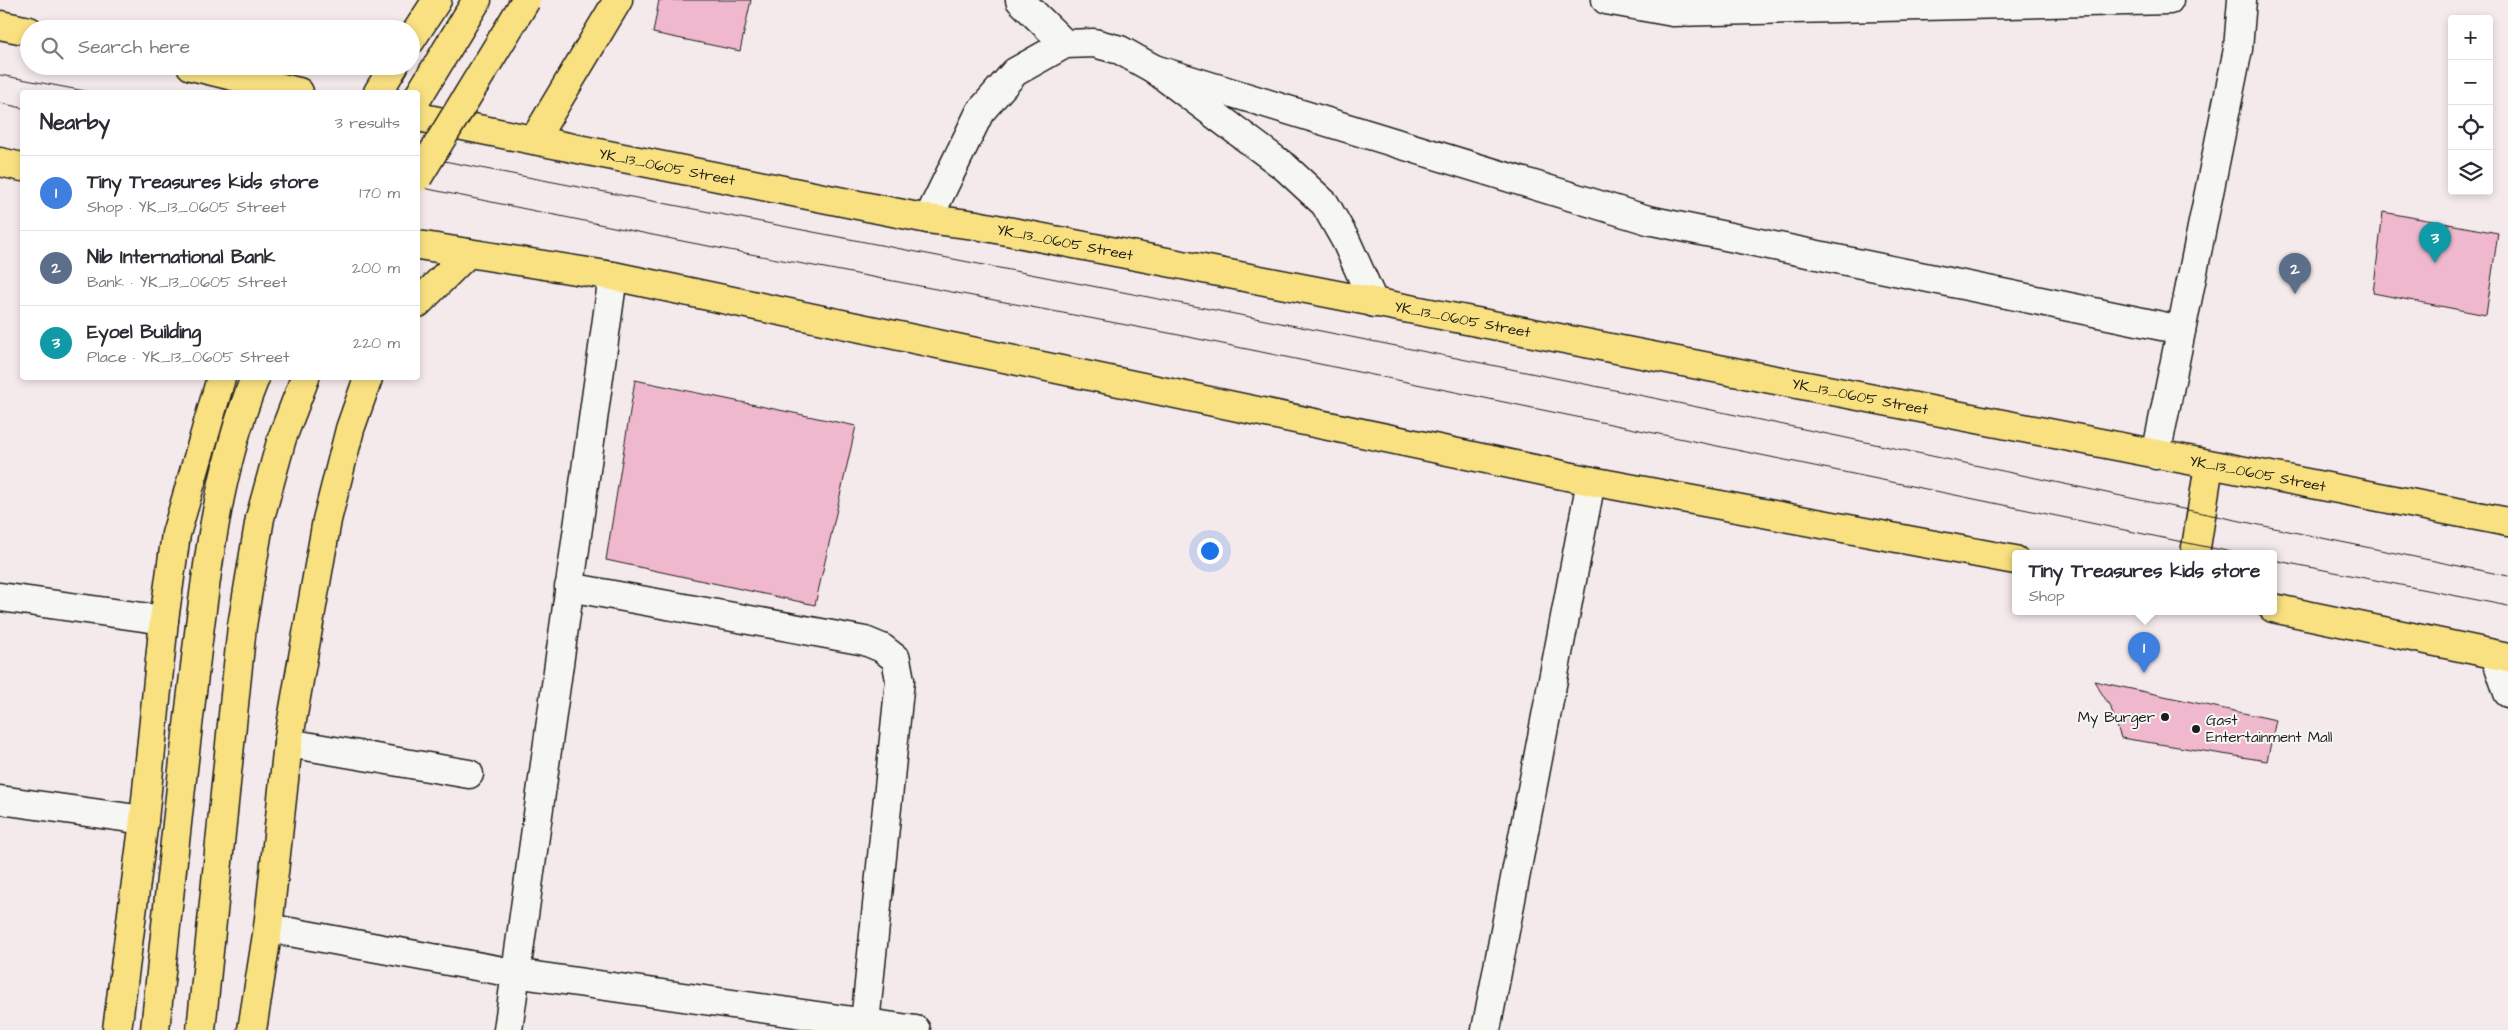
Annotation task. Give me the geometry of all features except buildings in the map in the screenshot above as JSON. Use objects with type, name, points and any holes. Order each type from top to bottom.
[{"type":"main road","points":[[420,26],[437,0]]},
{"type":"main road","points":[[420,94],[477,0]]},
{"type":"main road","points":[[420,174],[526,0]]},
{"type":"main road","points":[[534,140],[618,0]]},
{"type":"main road","points":[[0,25],[20,29]]},
{"type":"main road","points":[[228,75],[291,90]]},
{"type":"main road","points":[[379,90],[388,75]]},
{"type":"main road","name":"YK_13_0605 Street","points":[[420,117],[928,219],[976,225],[2508,522]]},
{"type":"main road","points":[[0,162],[20,167]]},
{"type":"main road","points":[[420,245],[613,276],[1591,482],[2012,559]]},
{"type":"main road","points":[[420,301],[468,252]]},
{"type":"main road","points":[[118,1030],[144,820],[164,620],[176,534],[220,380]]},
{"type":"main road","points":[[155,1030],[202,606],[222,486],[240,414],[254,380]]},
{"type":"main road","points":[[201,1030],[242,626],[260,518],[282,438],[304,380]]},
{"type":"main road","points":[[252,1030],[268,928],[288,744],[327,520],[350,429],[367,380]]},
{"type":"main road","points":[[2196,550],[2209,465]]},
{"type":"main road","points":[[2277,609],[2502,656]]},
{"type":"street","points":[[1020,0],[1065,44]]},
{"type":"street","points":[[1606,0],[1673,12],[2169,0]]},
{"type":"street","points":[[2156,455],[2238,49],[2242,0]]},
{"type":"street","points":[[928,219],[980,112],[1015,72],[1065,44],[1094,43],[1120,50],[1154,69],[1285,167],[1325,204],[1346,241],[1374,303]]},
{"type":"street","points":[[1154,69],[1648,220],[2181,330]]},
{"type":"street","points":[[508,1030],[514,973],[613,276]]},
{"type":"street","points":[[1486,1030],[1591,482]]},
{"type":"street","points":[[569,587],[865,641],[882,648],[896,659],[900,680],[865,1023]]},
{"type":"street","points":[[0,597],[164,620]]},
{"type":"street","points":[[2502,656],[2508,693]]},
{"type":"street","points":[[288,744],[469,774]]},
{"type":"street","points":[[0,800],[144,820]]},
{"type":"street","points":[[268,928],[787,1021],[865,1023],[916,1030]]},
{"type":"tram line","points":[[0,75],[79,90]]},
{"type":"tram line","points":[[0,103],[20,108]]},
{"type":"tram line","points":[[420,156],[1483,363],[2508,576]]},
{"type":"tram line","points":[[420,187],[687,242],[1174,334],[2222,550]]},
{"type":"tram line","points":[[2277,561],[2508,606]]},
{"type":"place","name":"Eyoel Building","points":[[2435,263]]},
{"type":"place","name":"Nib International Bank","points":[[2295,294]]},
{"type":"place","name":"Tiny Treasures kids store","points":[[2144,673]]},
{"type":"place","name":"My Burger","points":[[2165,717]]},
{"type":"place","name":"Gast Entertainment Mall","points":[[2196,729]]}]
